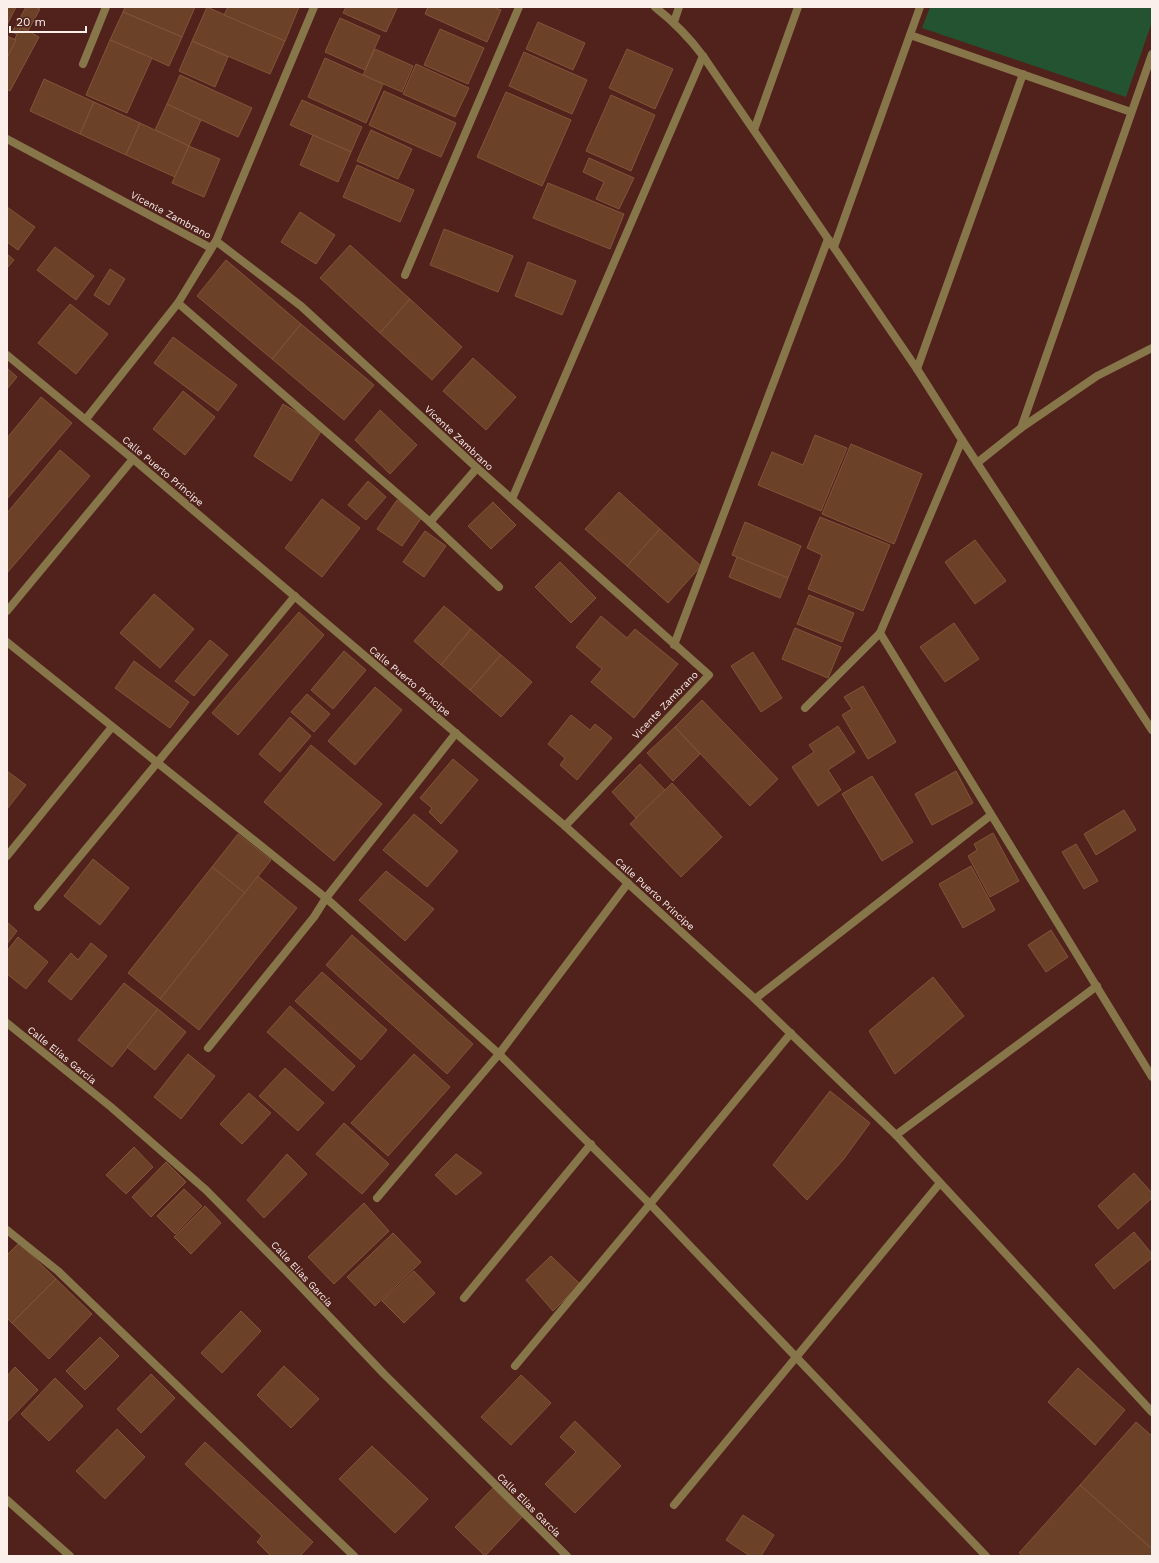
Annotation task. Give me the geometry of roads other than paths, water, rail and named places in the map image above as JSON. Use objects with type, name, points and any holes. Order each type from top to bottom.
[{"type":"street","points":[[83,64],[106,7]]},
{"type":"street","points":[[86,419],[178,303],[214,245],[314,7]]},
{"type":"street","points":[[406,275],[518,7]]},
{"type":"street","points":[[655,7],[674,22],[692,41],[754,130],[917,369],[1152,730]]},
{"type":"street","points":[[674,22],[679,7]]},
{"type":"street","points":[[754,130],[798,7]]},
{"type":"street","points":[[834,247],[920,7]]},
{"type":"street","points":[[910,35],[1132,112]]},
{"type":"street","points":[[1021,428],[1152,54]]},
{"type":"street","points":[[512,499],[703,56]]},
{"type":"street","points":[[917,369],[1023,74]]},
{"type":"street","name":"Vicente Zambrano","points":[[7,139],[214,245],[301,306],[477,468],[709,675],[565,826]]},
{"type":"street","points":[[674,644],[828,239]]},
{"type":"street","points":[[178,303],[430,522],[499,587]]},
{"type":"street","points":[[977,463],[1021,428],[1097,376],[1152,348]]},
{"type":"street","name":"Calle Puerto Principe","points":[[7,355],[86,419],[565,826],[791,1033],[896,1135],[1152,1412]]},
{"type":"street","points":[[805,708],[880,632],[962,440]]},
{"type":"street","points":[[7,611],[133,459]]},
{"type":"street","points":[[430,522],[477,468]]},
{"type":"street","points":[[38,907],[295,596]]},
{"type":"street","points":[[880,632],[1152,1077]]},
{"type":"street","points":[[7,642],[326,898],[500,1054],[650,1204],[986,1556]]},
{"type":"street","points":[[7,856],[112,727]]},
{"type":"street","points":[[208,1048],[314,917],[326,898],[456,733]]},
{"type":"street","points":[[754,999],[991,815]]},
{"type":"street","points":[[377,1198],[500,1054],[628,883]]},
{"type":"street","points":[[896,1135],[1096,986]]},
{"type":"street","name":"Calle Elías García","points":[[7,1023],[111,1107],[206,1190],[384,1374],[566,1556]]},
{"type":"street","points":[[515,1366],[791,1033]]},
{"type":"street","points":[[464,1298],[591,1144]]},
{"type":"street","points":[[674,1505],[940,1183]]},
{"type":"street","points":[[7,1230],[58,1271],[354,1556]]},
{"type":"street","points":[[7,1500],[70,1556]]}]
